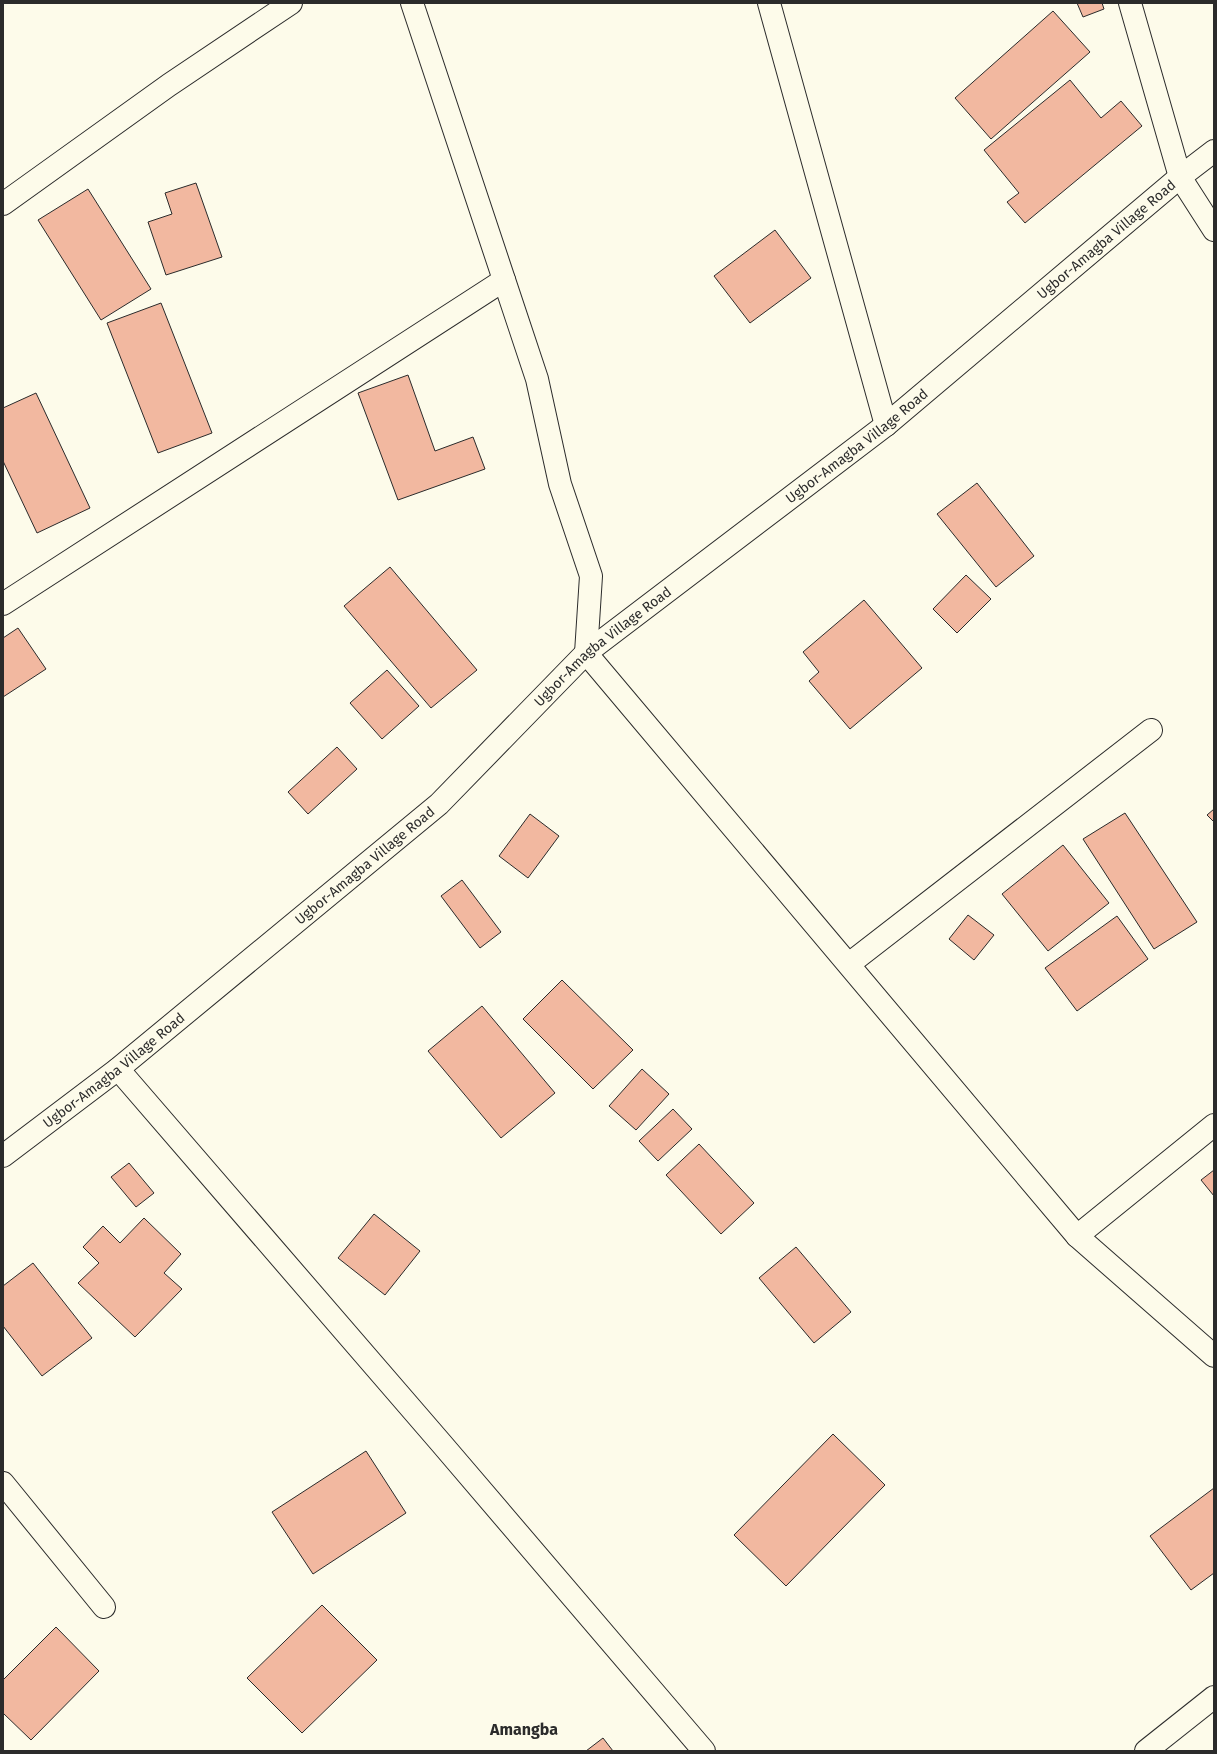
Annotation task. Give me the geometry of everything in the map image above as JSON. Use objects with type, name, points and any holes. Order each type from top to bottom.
[{"type":"street","points":[[3,204],[168,84],[291,3]]},
{"type":"street","points":[[412,3],[537,378],[560,484],[591,576],[586,653],[1077,1236],[1214,1356]]},
{"type":"street","points":[[769,3],[886,425]]},
{"type":"street","points":[[1130,3],[1180,177],[1214,230]]},
{"type":"street","name":"Ugbor-Amagba Village Road","points":[[3,1156],[118,1069],[439,804],[586,653],[886,425],[1180,177],[1214,151]]},
{"type":"street","points":[[3,604],[504,280]]},
{"type":"street","points":[[849,964],[1151,730]]},
{"type":"street","points":[[118,1069],[441,1443],[704,1751]]},
{"type":"street","points":[[1077,1236],[1214,1125]]},
{"type":"street","points":[[3,1483],[104,1607]]},
{"type":"street","points":[[1146,1751],[1214,1696]]},
{"type":"building","points":[[1077,3],[1102,3],[1104,9],[1083,17]]},
{"type":"building","points":[[1053,11],[1090,52],[991,139],[955,98]]},
{"type":"building","points":[[1070,80],[1101,118],[1121,101],[1142,126],[1025,223],[1007,202],[1019,193],[984,150]]},
{"type":"building","points":[[196,183],[222,257],[166,275],[148,222],[172,214],[165,193]]},
{"type":"building","points":[[88,189],[151,289],[101,320],[38,220]]},
{"type":"building","points":[[775,230],[811,278],[750,323],[714,276]]},
{"type":"building","points":[[161,303],[212,433],[158,453],[107,323]]},
{"type":"building","points":[[408,375],[435,451],[473,437],[485,469],[398,500],[358,393]]},
{"type":"building","points":[[36,393],[90,508],[37,533],[3,461],[3,408]]},
{"type":"building","points":[[977,483],[1034,556],[996,587],[937,514]]},
{"type":"building","points":[[390,567],[477,670],[431,708],[344,606]]},
{"type":"building","points":[[966,575],[991,599],[957,633],[933,609]]},
{"type":"building","points":[[864,600],[922,668],[850,729],[809,681],[819,672],[803,652]]},
{"type":"building","points":[[18,628],[46,669],[3,697],[3,638]]},
{"type":"building","points":[[387,670],[419,706],[382,739],[350,703]]},
{"type":"building","points":[[337,747],[357,769],[308,814],[288,792]]},
{"type":"building","points":[[1214,809],[1214,822],[1207,815]]},
{"type":"building","points":[[1125,813],[1197,922],[1154,949],[1083,839]]},
{"type":"building","points":[[530,814],[559,836],[528,878],[499,856]]},
{"type":"building","points":[[1063,845],[1109,903],[1048,951],[1002,894]]},
{"type":"building","points":[[462,880],[501,932],[480,948],[441,896]]},
{"type":"building","points":[[968,915],[994,935],[974,960],[949,939]]},
{"type":"building","points":[[1117,916],[1148,959],[1077,1011],[1045,968]]},
{"type":"building","points":[[562,980],[633,1050],[593,1089],[523,1019]]},
{"type":"building","points":[[482,1006],[555,1093],[501,1138],[428,1051]]},
{"type":"building","points":[[642,1069],[669,1094],[636,1130],[609,1106]]},
{"type":"building","points":[[673,1109],[692,1129],[658,1161],[639,1141]]},
{"type":"building","points":[[699,1144],[754,1203],[721,1234],[666,1175]]},
{"type":"building","points":[[129,1163],[154,1193],[136,1207],[111,1177]]},
{"type":"building","points":[[1214,1170],[1214,1196],[1201,1180]]},
{"type":"building","points":[[374,1214],[420,1251],[385,1295],[338,1258]]},
{"type":"building","points":[[144,1218],[181,1254],[164,1273],[182,1289],[135,1337],[78,1283],[99,1263],[83,1247],[103,1226],[120,1243]]},
{"type":"building","points":[[796,1247],[851,1312],[814,1343],[759,1278]]},
{"type":"building","points":[[33,1263],[92,1338],[42,1376],[3,1326],[3,1286]]},
{"type":"building","points":[[833,1434],[885,1485],[786,1586],[734,1535]]},
{"type":"building","points":[[366,1451],[406,1513],[313,1574],[272,1512]]},
{"type":"building","points":[[1214,1488],[1214,1573],[1191,1590],[1150,1536]]},
{"type":"building","points":[[322,1605],[377,1660],[302,1733],[247,1678]]},
{"type":"building","points":[[56,1627],[99,1671],[31,1740],[3,1713],[3,1680]]},
{"type":"building","points":[[603,1738],[613,1751],[586,1751]]},
{"type":"district","name":"Amangba","points":[[524,1729]]}]
